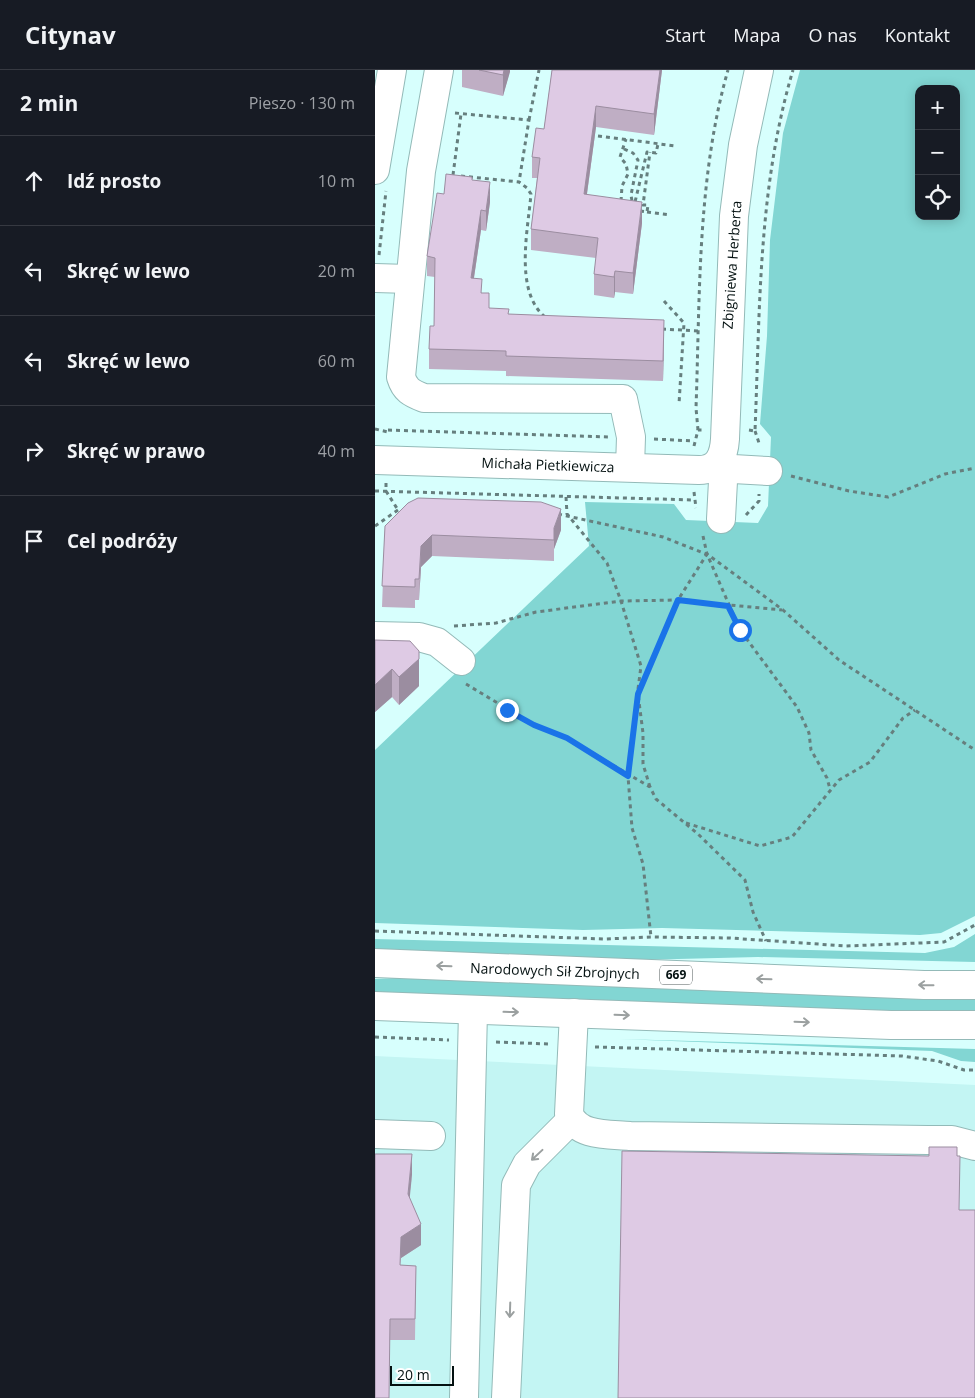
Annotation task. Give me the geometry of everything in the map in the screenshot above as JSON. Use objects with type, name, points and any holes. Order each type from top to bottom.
[{"type":"main road","points":[[375,170],[377,140],[392,70]]},
{"type":"main road","points":[[439,70],[421,171],[409,279],[401,376],[404,386],[411,393],[424,398],[623,399],[631,437],[630,467]]},
{"type":"main road","name":"Zbigniewa Herberta","points":[[719,462],[724,447],[734,216],[743,145],[759,70]]},
{"type":"main road","points":[[375,278],[409,279]]},
{"type":"main road","name":"Michała Pietkiewicza","points":[[375,460],[706,470],[719,462]]},
{"type":"main road","points":[[719,462],[733,469],[777,472]]},
{"type":"main road","points":[[711,524],[723,481],[719,462]]},
{"type":"main road","points":[[375,636],[419,637],[451,653]]},
{"type":"main road","name":"Narodowych Sił Zbrojnych","points":[[375,964],[975,985]]},
{"type":"main road","points":[[375,1006],[891,1025],[975,1025]]},
{"type":"main road","points":[[465,1398],[473,1011]]},
{"type":"main road","points":[[574,1013],[569,1114],[571,1120],[580,1128],[593,1132],[630,1136],[952,1140],[975,1146]]},
{"type":"main road","points":[[506,1398],[516,1185],[527,1164],[571,1120]]},
{"type":"main road","points":[[375,1134],[431,1136]]},
{"type":"path","points":[[519,182],[539,70]]},
{"type":"path","points":[[388,430],[631,437],[694,441],[698,430],[696,408],[699,331],[708,184],[715,126],[728,70]]},
{"type":"path","points":[[698,430],[755,430],[762,235],[766,192],[773,146],[793,70]]},
{"type":"path","points":[[432,108],[461,114],[529,120]]},
{"type":"path","points":[[453,175],[461,114]]},
{"type":"path","points":[[598,136],[677,146]]},
{"type":"path","points":[[620,209],[622,186],[628,174],[626,164],[620,157],[627,139]]},
{"type":"path","points":[[623,149],[633,153],[637,160],[631,195],[632,201],[635,202],[647,152],[656,152],[658,144]]},
{"type":"path","points":[[647,212],[648,205],[643,204],[650,152]]},
{"type":"path","points":[[421,171],[519,182],[527,188],[531,194],[525,278],[533,300],[543,316],[549,318]]},
{"type":"path","points":[[636,211],[669,215]]},
{"type":"path","points":[[664,301],[684,323],[679,404]]},
{"type":"path","points":[[660,329],[699,331]]},
{"type":"path","points":[[777,472],[849,491],[888,497],[945,474],[975,468]]},
{"type":"path","points":[[375,492],[694,500]]},
{"type":"path","points":[[478,494],[479,501]]},
{"type":"path","points":[[566,497],[567,514],[607,563],[641,666],[628,776],[632,828],[643,864],[651,937]]},
{"type":"path","points":[[375,526],[398,510],[407,510]]},
{"type":"path","points":[[551,513],[567,514],[663,537],[707,554],[783,610],[839,660],[975,750]]},
{"type":"path","points":[[711,524],[707,554],[678,600],[638,694],[643,733],[643,764],[649,788],[656,799],[745,880],[753,912],[766,941]]},
{"type":"path","points":[[707,554],[740,630],[797,706],[809,733],[811,750],[827,778],[830,789]]},
{"type":"path","points":[[649,788],[567,738],[534,725],[459,680],[451,653],[455,625],[496,623],[537,612],[621,601],[678,600],[783,610]]},
{"type":"path","points":[[683,822],[760,846],[792,837],[830,789],[839,780],[870,762],[903,718],[915,710]]},
{"type":"path","points":[[375,931],[605,939],[651,937],[846,946],[944,942],[975,925]]},
{"type":"path","points":[[573,1045],[902,1056],[938,1061],[964,1070],[975,1070]]},
{"type":"shaded area","points":[[800,70],[975,70],[975,916],[941,933],[920,935],[662,928],[583,930],[375,923],[375,750],[589,546],[585,502],[674,504],[686,520],[758,523],[768,506],[771,437],[760,424],[767,336],[770,240],[783,133]]},
{"type":"shaded area","points":[[975,934],[975,962],[758,957],[597,961],[375,951],[375,939],[925,953],[954,947]]},
{"type":"shaded area","points":[[397,978],[975,999],[975,1012],[682,1006],[375,996],[375,979]]},
{"type":"shaded area","points":[[619,1039],[975,1049],[975,1062],[961,1061],[932,1051]]},
{"type":"shaded area","points":[[375,1056],[975,1085],[975,1398],[375,1398]]},
{"type":"building","points":[[479,70],[504,70],[503,75]]},
{"type":"building","points":[[552,70],[660,70],[654,114],[596,106],[584,194],[642,202],[633,273],[615,271],[614,277],[594,274],[598,238],[531,229],[540,158],[532,157],[536,128],[544,129]]},
{"type":"building","points":[[446,174],[472,177],[472,180],[490,182],[486,211],[481,210],[471,278],[482,279],[481,293],[489,293],[489,308],[509,309],[508,314],[664,320],[663,361],[506,356],[506,351],[429,349],[430,326],[434,326],[435,258],[427,256],[437,193],[444,194]]},
{"type":"building","points":[[418,498],[541,502],[561,509],[554,528],[554,540],[432,535],[421,546],[419,579],[415,579],[415,587],[382,586],[385,526],[408,503]]},
{"type":"building","points":[[375,640],[410,641],[419,651],[419,659],[399,677],[392,669],[375,685]]},
{"type":"building","points":[[929,1147],[957,1147],[957,1156],[960,1156],[959,1210],[975,1210],[975,1398],[618,1398],[622,1151],[929,1156]]},
{"type":"building","points":[[375,1154],[412,1154],[408,1194],[421,1224],[401,1237],[400,1265],[416,1266],[415,1319],[390,1319],[389,1398],[375,1398]]},
{"type":"route","points":[[507,710],[534,725],[567,738],[628,776],[638,694],[678,600],[728,606],[740,630]]}]
